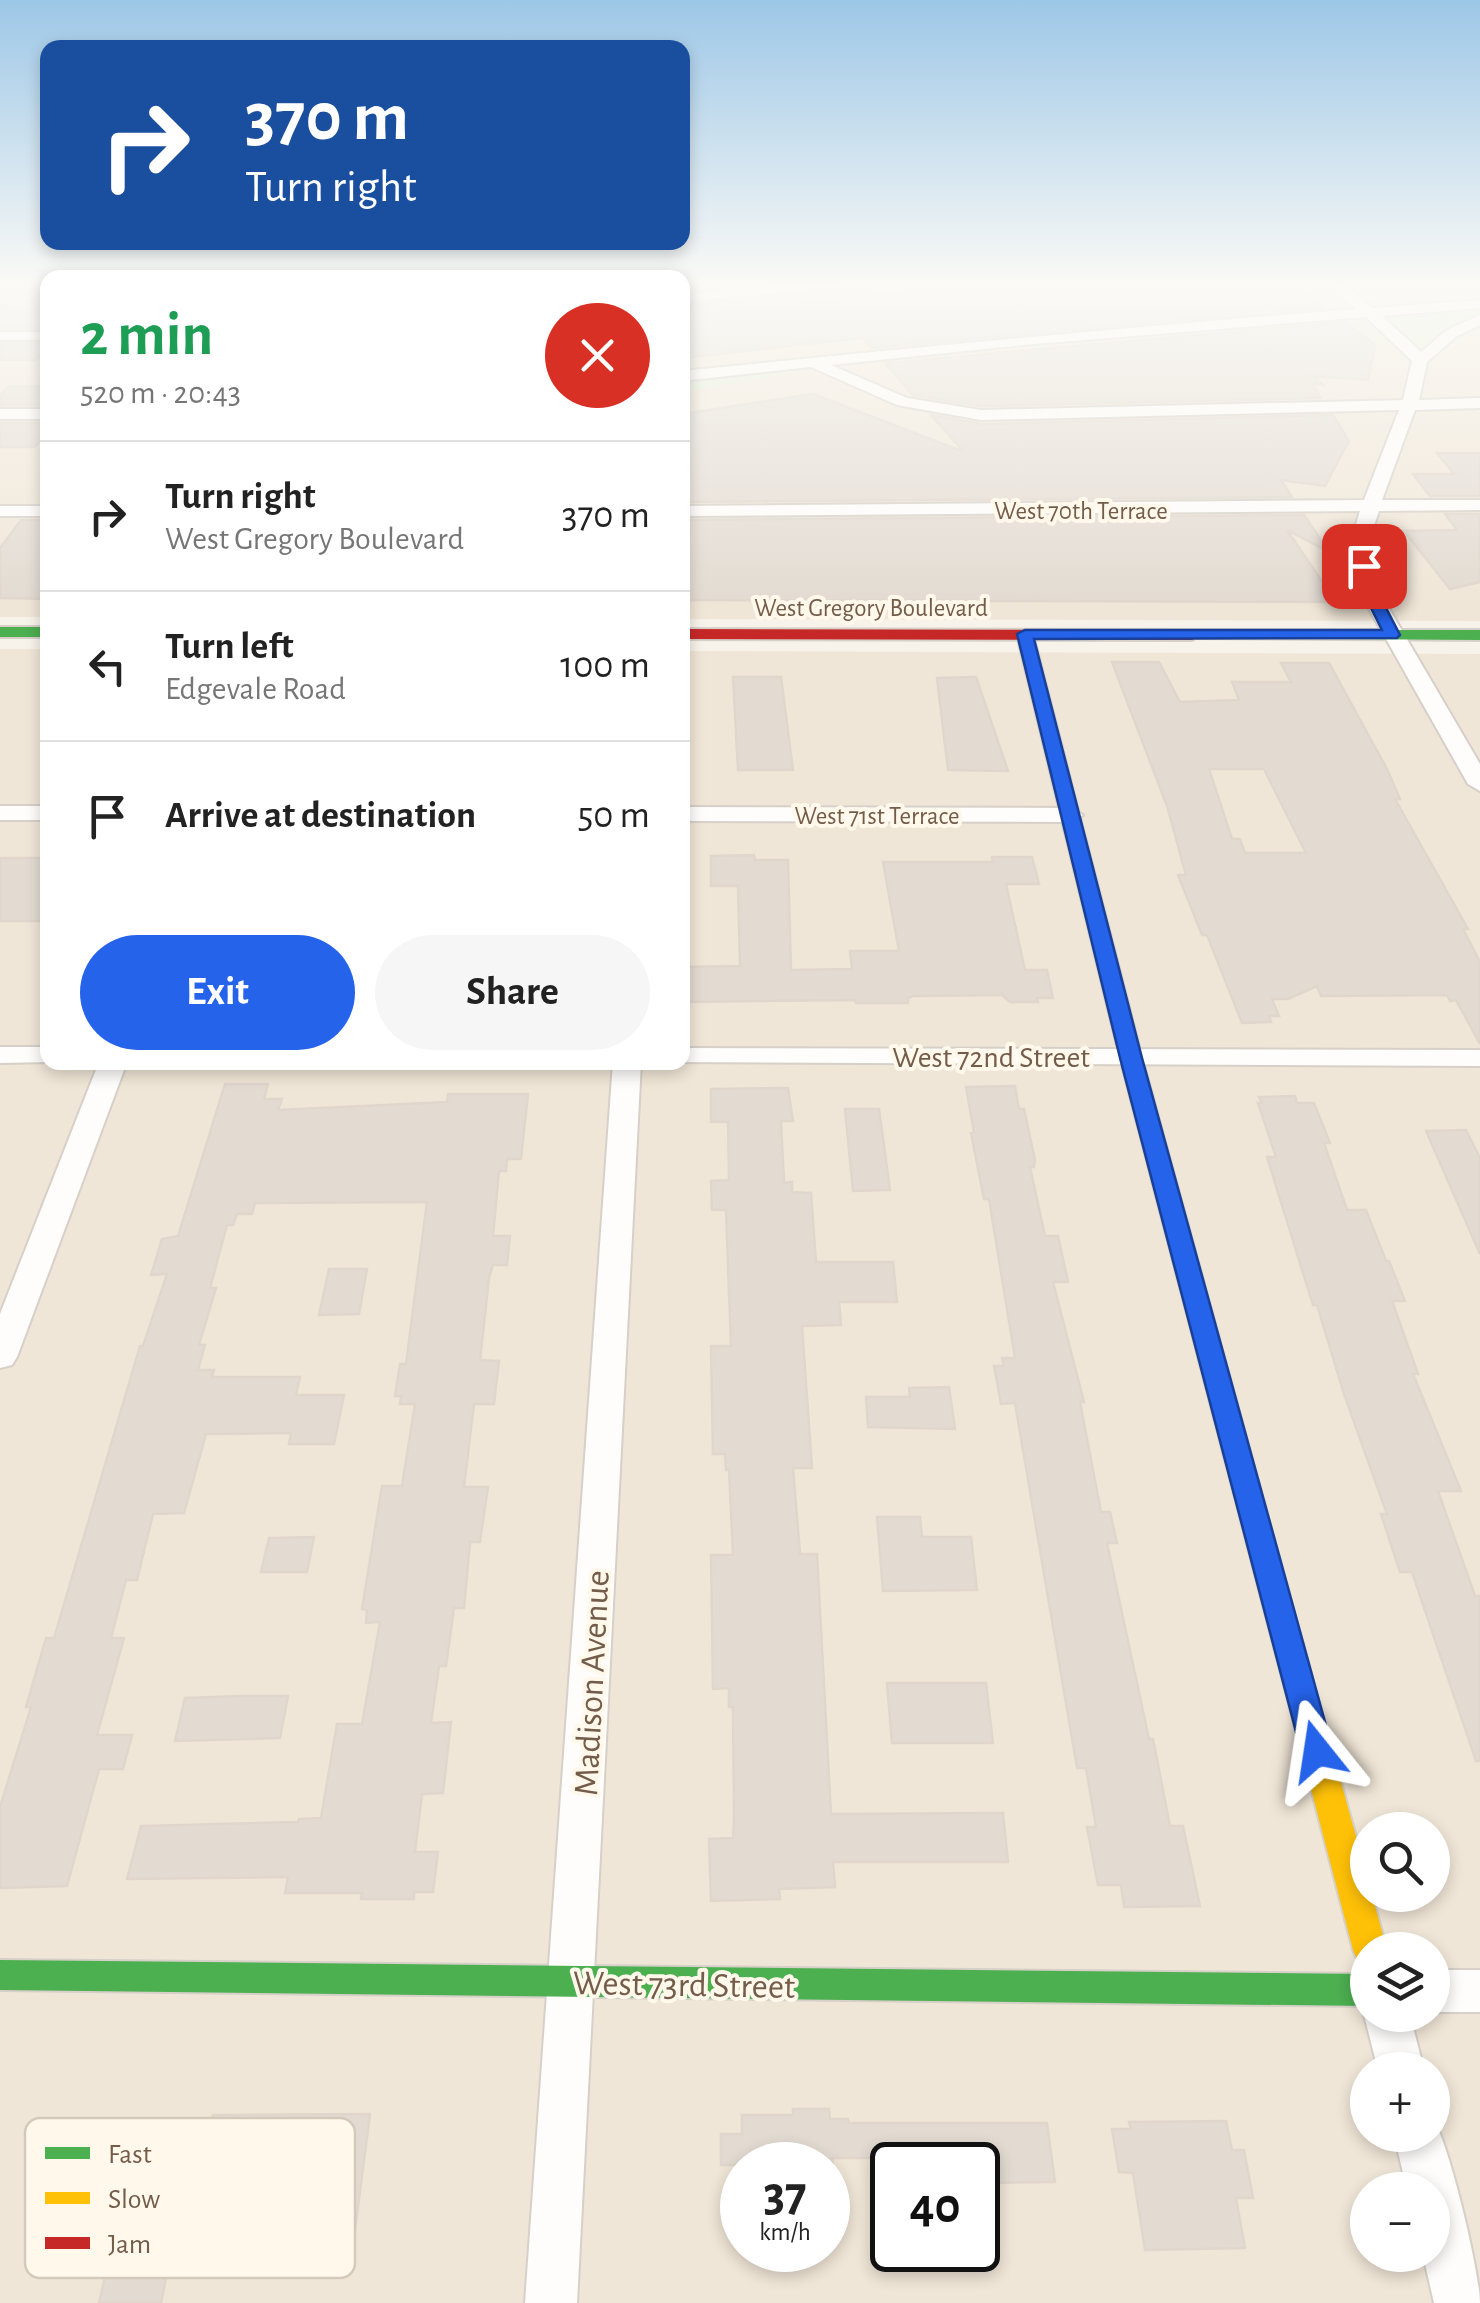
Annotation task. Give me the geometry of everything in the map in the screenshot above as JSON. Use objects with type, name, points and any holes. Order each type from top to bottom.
[{"type":"street","points":[[877,390],[903,402],[981,415],[1480,404]]},
{"type":"street","points":[[1413,390],[1361,537],[1364,566],[1374,600],[1392,635],[1480,784]]},
{"type":"street","points":[[0,414],[40,414]]},
{"type":"street","name":"West 70th Terrace","points":[[690,511],[1480,505]]},
{"type":"street","points":[[0,510],[40,511]]},
{"type":"street","points":[[0,632],[40,632]]},
{"type":"street","name":"West Gregory Boulevard","points":[[690,634],[1480,635]]},
{"type":"street","points":[[1025,634],[1131,1058],[1365,1932]]},
{"type":"street","points":[[0,813],[40,813]]},
{"type":"street","name":"West 71st Terrace","points":[[690,814],[1070,815]]},
{"type":"street","points":[[0,1055],[40,1055]]},
{"type":"street","name":"West 72nd Street","points":[[690,1056],[1480,1058]]},
{"type":"street","points":[[0,1356],[110,1070]]},
{"type":"street","name":"Madison Avenue","points":[[551,2303],[627,1070]]},
{"type":"street","name":"West 73rd Street","points":[[0,1975],[1350,1990]]},
{"type":"street","points":[[1450,1991],[1480,1991]]},
{"type":"street","points":[[1450,2263],[1460,2303]]},
{"type":"shaded area","points":[[0,390],[40,390],[40,617],[0,617]]},
{"type":"shaded area","points":[[690,390],[1480,390],[1480,621],[690,619]]},
{"type":"shaded area","points":[[0,649],[40,649],[40,1070],[690,1070],[690,651],[1480,654],[1480,2303],[0,2303]]},
{"type":"building","points":[[5,390],[40,390],[40,405],[0,405]]},
{"type":"building","points":[[909,390],[1316,390],[1321,398],[981,406],[913,395]]},
{"type":"building","points":[[813,394],[964,452],[931,415],[981,424],[1333,415],[1349,441],[1325,486],[1281,480],[1292,497],[690,502],[690,413]]},
{"type":"building","points":[[0,423],[40,423],[40,441],[35,447],[0,447]]},
{"type":"building","points":[[1437,453],[1480,453],[1480,496],[1430,496],[1413,474],[1454,474]]},
{"type":"building","points":[[1445,514],[1480,514],[1480,582],[1450,589],[1404,531],[1457,530]]},
{"type":"building","points":[[1304,515],[1329,552],[1287,530],[1336,602],[690,600],[690,520]]},
{"type":"building","points":[[21,520],[40,520],[40,599],[0,598],[0,548]]},
{"type":"building","points":[[1112,662],[1159,662],[1180,702],[1239,700],[1232,682],[1291,682],[1281,663],[1329,663],[1387,769],[1400,799],[1395,799],[1468,929],[1463,929],[1480,962],[1480,1044],[1456,1000],[1450,1001],[1447,995],[1321,996],[1317,986],[1288,999],[1272,999],[1279,1016],[1269,1016],[1271,1022],[1242,1023],[1178,875],[1186,875],[1167,806]],"holes":[[[1209,769],[1264,769],[1306,853],[1245,853],[1240,839],[1232,839]]]},
{"type":"building","points":[[733,677],[781,677],[793,770],[738,770]]},
{"type":"building","points":[[976,677],[1008,771],[948,770],[937,678]]},
{"type":"building","points":[[754,855],[755,860],[788,860],[791,970],[852,969],[850,951],[899,951],[883,862],[993,862],[992,857],[1032,857],[1039,884],[1006,884],[1025,970],[1047,970],[1053,998],[1037,998],[1038,1002],[1010,1002],[1002,995],[913,996],[908,1003],[690,1002],[690,967],[740,966],[738,886],[711,886],[711,856]]},
{"type":"building","points":[[0,858],[40,858],[40,921],[0,921]]},
{"type":"building","points":[[225,1084],[268,1084],[264,1099],[282,1099],[278,1110],[447,1102],[448,1094],[528,1094],[521,1159],[507,1159],[506,1171],[499,1171],[493,1236],[510,1236],[507,1265],[493,1265],[489,1278],[480,1360],[499,1361],[494,1404],[474,1404],[464,1487],[488,1487],[480,1542],[470,1542],[464,1608],[454,1608],[446,1666],[439,1666],[431,1723],[451,1722],[443,1793],[422,1794],[415,1852],[438,1852],[433,1892],[414,1892],[414,1899],[361,1899],[362,1893],[285,1893],[288,1877],[127,1879],[141,1826],[321,1818],[337,1724],[362,1724],[380,1622],[366,1623],[367,1610],[362,1609],[382,1486],[402,1486],[415,1404],[400,1404],[401,1396],[395,1396],[400,1364],[406,1364],[427,1202],[255,1203],[252,1214],[237,1214],[233,1225],[227,1225],[210,1288],[216,1288],[199,1345],[205,1345],[198,1370],[214,1370],[212,1377],[300,1377],[296,1395],[344,1395],[334,1444],[289,1444],[291,1433],[206,1434],[184,1513],[153,1514],[137,1580],[126,1580],[111,1638],[124,1638],[97,1735],[132,1735],[123,1769],[99,1769],[67,1886],[0,1888],[0,1807],[31,1707],[26,1707],[46,1638],[54,1638],[140,1346],[167,1274],[151,1275],[162,1239],[178,1236]]},
{"type":"building","points":[[1015,1086],[1035,1160],[1034,1167],[1030,1167],[1045,1236],[1058,1236],[1068,1282],[1053,1282],[1084,1402],[1080,1402],[1101,1512],[1110,1512],[1117,1543],[1107,1543],[1149,1739],[1153,1739],[1170,1826],[1183,1826],[1200,1906],[1124,1907],[1121,1885],[1098,1885],[1087,1827],[1096,1827],[1086,1768],[1077,1768],[1015,1403],[1001,1404],[994,1366],[1004,1366],[1002,1358],[1015,1358],[989,1199],[984,1199],[971,1133],[974,1132],[966,1087]]},
{"type":"building","points":[[788,1088],[793,1121],[781,1121],[784,1183],[792,1182],[792,1192],[811,1193],[816,1262],[893,1262],[897,1302],[839,1302],[841,1325],[802,1326],[812,1468],[793,1468],[800,1554],[817,1554],[831,1814],[1003,1813],[1008,1862],[833,1862],[835,1887],[779,1889],[780,1899],[711,1901],[709,1839],[733,1838],[734,1819],[733,1707],[729,1707],[729,1688],[713,1689],[711,1555],[733,1555],[729,1469],[726,1470],[725,1454],[713,1454],[711,1346],[731,1346],[726,1210],[712,1210],[711,1181],[729,1180],[728,1122],[711,1122],[711,1089]]},
{"type":"building","points":[[1295,1096],[1297,1103],[1314,1103],[1330,1143],[1324,1143],[1347,1210],[1366,1210],[1389,1261],[1405,1301],[1392,1301],[1418,1374],[1413,1374],[1461,1491],[1438,1491],[1475,1596],[1480,1596],[1480,1761],[1476,1761],[1412,1572],[1400,1572],[1381,1514],[1387,1514],[1317,1305],[1313,1305],[1267,1157],[1276,1157],[1259,1097]]},
{"type":"building","points":[[845,1109],[879,1109],[890,1190],[853,1191]]},
{"type":"building","points":[[1466,1130],[1480,1158],[1480,1254],[1426,1131]]},
{"type":"building","points":[[329,1269],[367,1269],[359,1314],[319,1315]]},
{"type":"building","points":[[949,1387],[955,1429],[868,1427],[866,1397],[910,1397],[909,1388]]},
{"type":"building","points":[[877,1517],[920,1517],[922,1537],[971,1537],[977,1590],[883,1591]]},
{"type":"building","points":[[314,1537],[307,1572],[261,1572],[269,1538]]},
{"type":"building","points":[[887,1683],[986,1683],[993,1743],[892,1743]]},
{"type":"building","points":[[288,1696],[280,1738],[175,1741],[185,1698]]},
{"type":"building","points":[[793,2109],[829,2109],[830,2119],[848,2119],[849,2123],[1047,2123],[1055,2182],[1000,2183],[1000,2142],[870,2142],[870,2158],[850,2158],[850,2142],[721,2142],[721,2134],[742,2134],[742,2115],[793,2115]]},
{"type":"building","points":[[370,2114],[355,2230],[355,2118],[212,2118]]},
{"type":"building","points":[[1226,2121],[1232,2150],[1244,2150],[1253,2198],[1236,2198],[1245,2248],[1145,2250],[1133,2173],[1119,2172],[1112,2129],[1131,2129],[1129,2122]]},
{"type":"building","points":[[105,2278],[166,2278],[161,2303],[99,2303]]},
{"type":"traffic: fast","points":[[0,632],[40,632]]},
{"type":"traffic: fast","points":[[1025,635],[1131,1058],[1295,1670]]},
{"type":"traffic: fast","points":[[1192,635],[1480,635]]},
{"type":"traffic: fast","points":[[0,1975],[1350,1990]]},
{"type":"traffic: slow","points":[[1295,1670],[1365,1932]]},
{"type":"traffic: jam","points":[[690,634],[1192,635]]},
{"type":"route","points":[[1317,1751],[1131,1058],[1025,634],[1392,635],[1374,600],[1364,566]]}]
